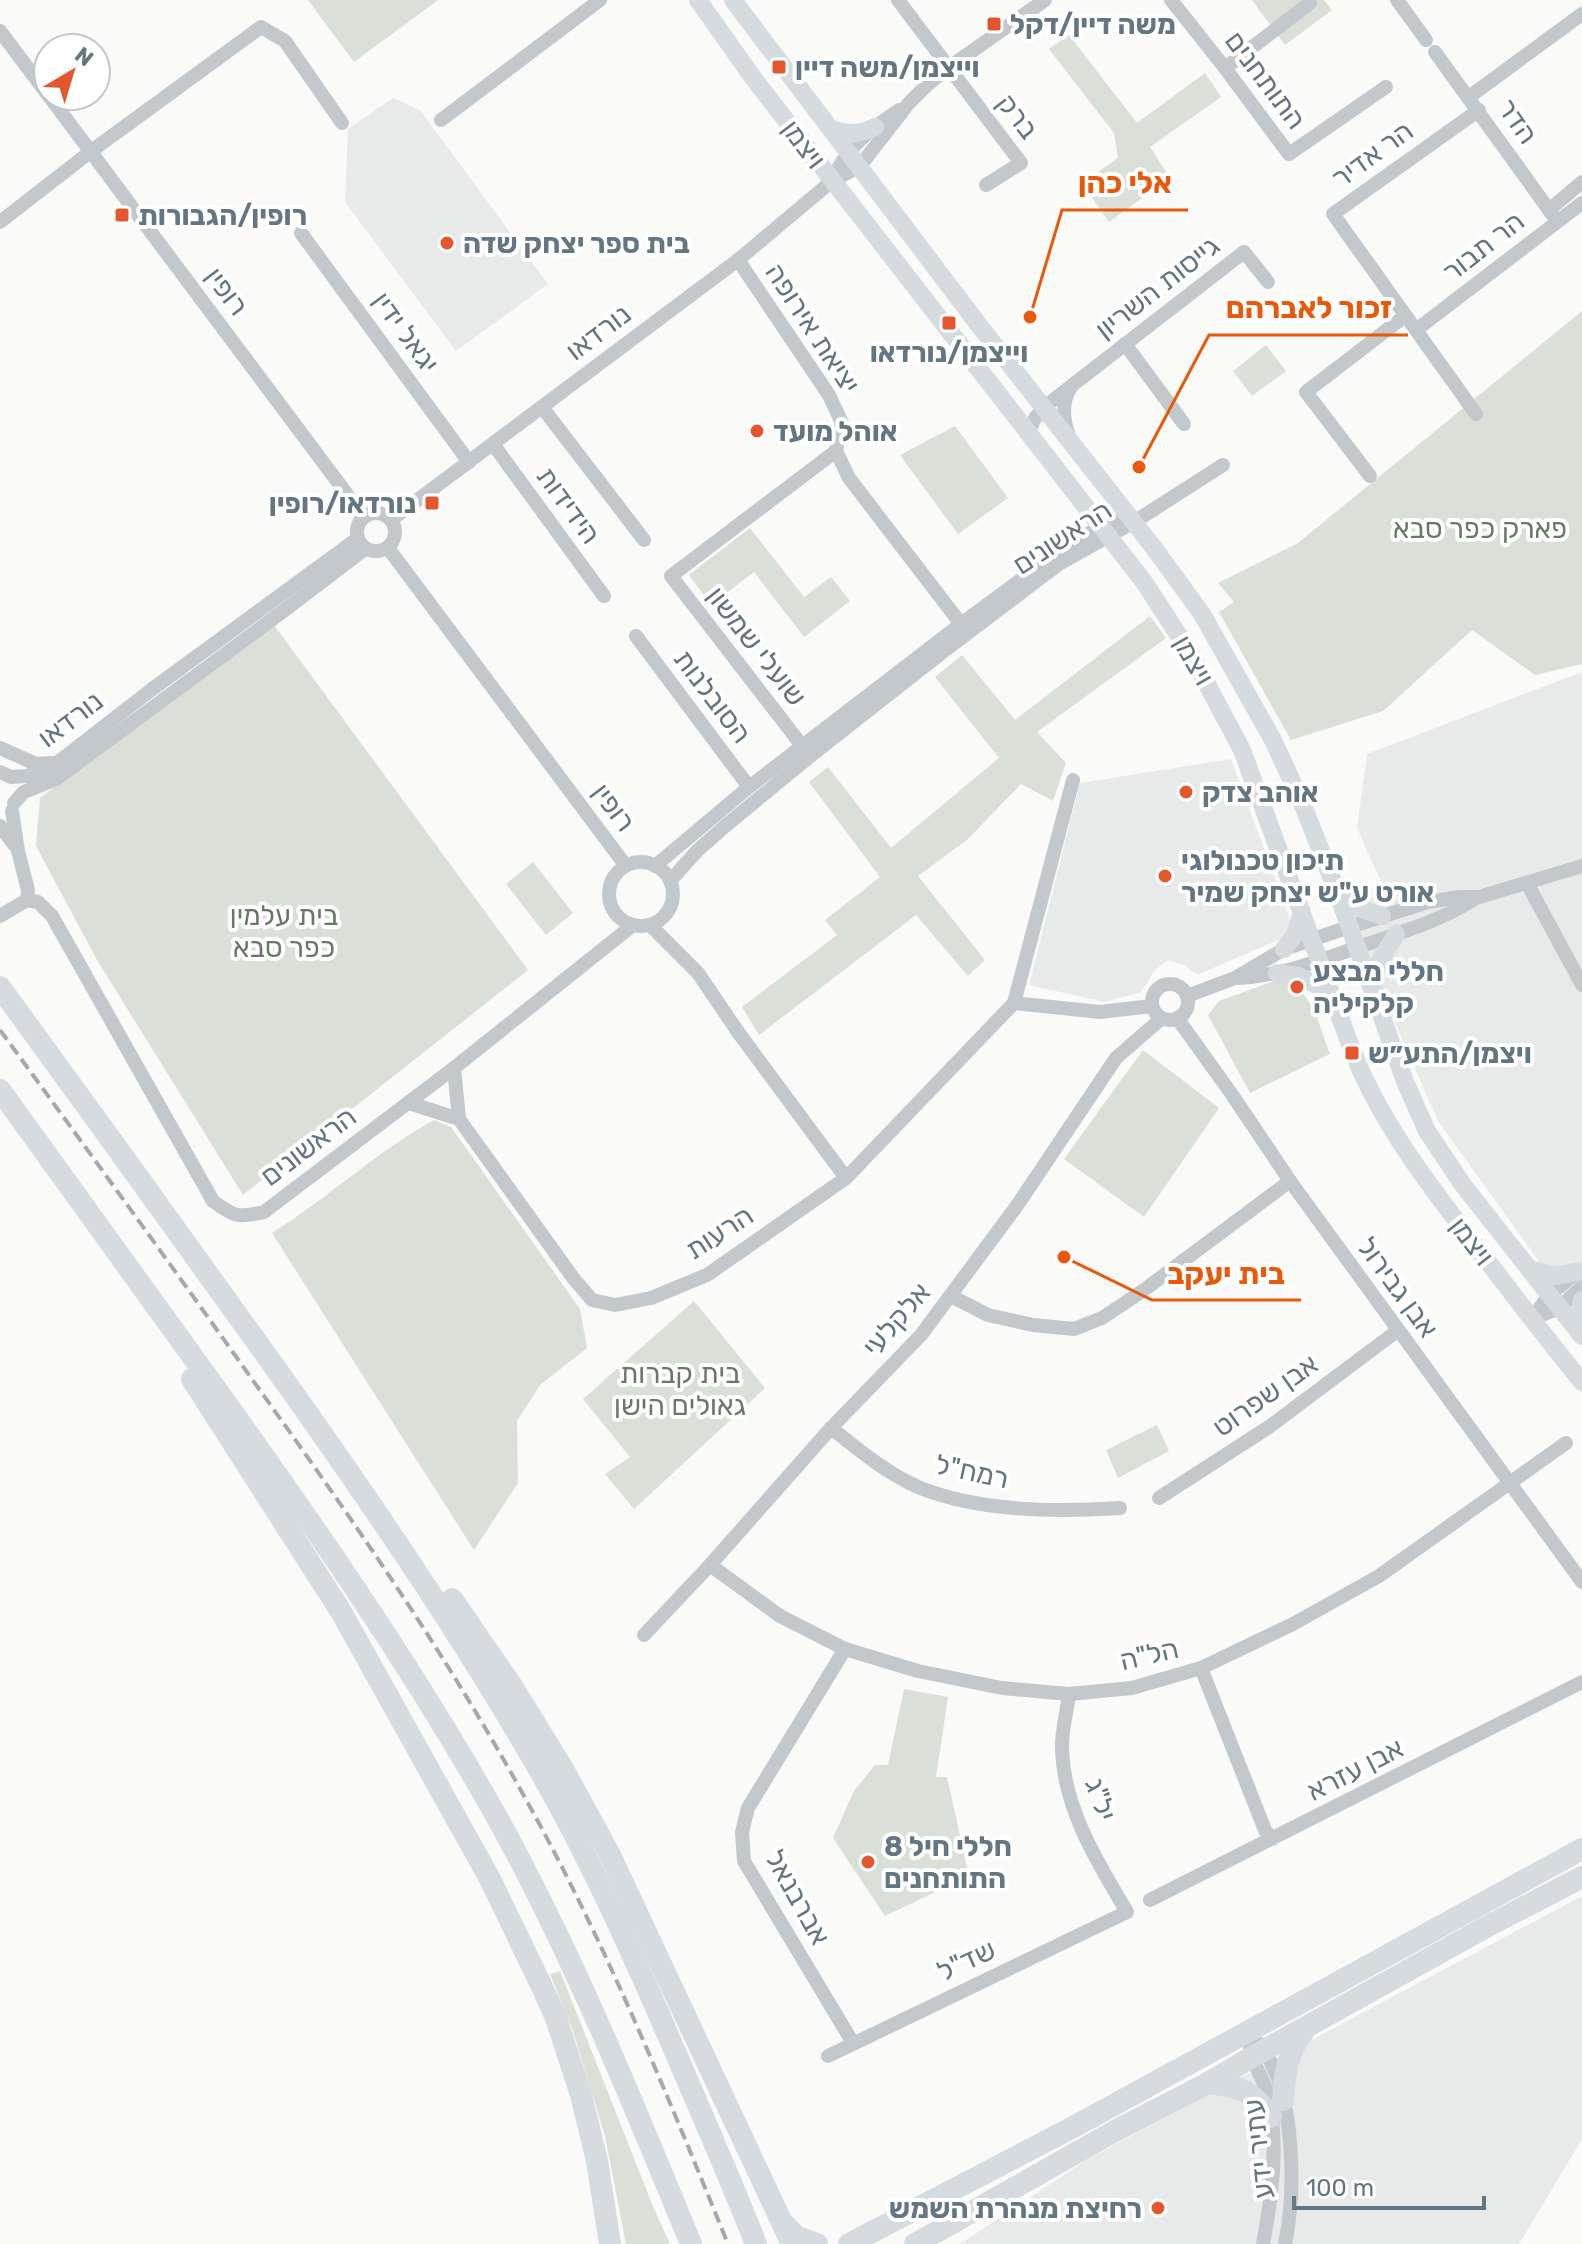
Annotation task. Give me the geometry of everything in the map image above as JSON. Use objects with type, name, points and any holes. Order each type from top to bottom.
[{"type":"highway","points":[[0,987],[334,1450],[451,1624],[545,1780],[586,1855],[634,1956],[756,2244]]},
{"type":"highway","points":[[0,1090],[346,1575],[485,1797],[526,1871],[572,1968],[691,2244]]},
{"type":"highway","points":[[81,1201],[340,1610],[490,1879],[543,1989],[569,2057],[597,2161],[610,2244]]},
{"type":"highway","points":[[187,1244],[423,1557],[512,1686],[563,1769],[616,1866],[792,2244]]},
{"type":"highway","points":[[849,2244],[1247,2033],[1582,1849]]},
{"type":"highway","points":[[915,2244],[1115,2131],[1582,1877]]},
{"type":"highway","points":[[1208,2083],[1245,2090],[1277,2108],[1287,2060],[1297,2039],[1309,2025]]},
{"type":"highway","points":[[829,2244],[916,2210]]},
{"type":"highway","points":[[783,2223],[797,2237],[817,2244]]},
{"type":"main road","name":"ויצמן","points":[[698,0],[754,79],[1144,582],[1174,625],[1225,716],[1259,792],[1363,1079],[1393,1133],[1423,1176],[1582,1382]]},
{"type":"main road","name":"ויצמן","points":[[733,0],[1202,614],[1287,769],[1336,889],[1406,1084],[1427,1131],[1463,1185],[1582,1336]]},
{"type":"main road","points":[[831,129],[852,134],[875,127]]},
{"type":"main road","points":[[1336,889],[1356,907],[1382,916]]},
{"type":"main road","points":[[1284,949],[1295,935],[1302,912]]},
{"type":"main road","points":[[1373,993],[1377,966],[1396,934]]},
{"type":"main road","points":[[1277,973],[1298,976],[1329,991]]},
{"type":"main road","points":[[1529,1269],[1557,1276],[1581,1275]]},
{"type":"main road","points":[[1582,1300],[1579,1320],[1582,1336]]},
{"type":"street","points":[[441,120],[600,0]]},
{"type":"street","points":[[898,0],[948,68]]},
{"type":"street","points":[[854,159],[948,68],[1045,0]]},
{"type":"street","name":"התותחנים","points":[[1171,0],[1289,154],[1386,87]]},
{"type":"street","name":"הדר","points":[[1397,0],[1553,215]]},
{"type":"street","points":[[1225,68],[1310,3]]},
{"type":"street","points":[[1469,97],[1582,14]]},
{"type":"street","points":[[0,222],[261,27],[285,41],[342,123]]},
{"type":"street","name":"רופין","points":[[0,31],[32,74]]},
{"type":"street","name":"ברק","points":[[948,68],[1021,163],[986,185]]},
{"type":"street","points":[[854,159],[875,127],[909,103]]},
{"type":"street","name":"הר אדיר","points":[[1476,414],[1333,214],[1479,110]]},
{"type":"street","name":"רופין","points":[[60,112],[364,517]]},
{"type":"street","name":"נורדאו","points":[[391,520],[738,260],[854,159]]},
{"type":"street","name":"הר תבור","points":[[1416,330],[1553,215],[1582,182]]},
{"type":"street","name":"הר תבור","points":[[1553,215],[1582,203]]},
{"type":"street","name":"יגאל ידין","points":[[301,233],[469,462]]},
{"type":"street","name":"גייסות השריון","points":[[1028,433],[1043,408],[1244,252],[1268,282]]},
{"type":"street","name":"יציאת אירופה","points":[[738,260],[829,395],[842,423],[836,451]]},
{"type":"street","points":[[1370,476],[1306,392],[1405,316]]},
{"type":"street","points":[[1125,344],[1184,424]]},
{"type":"street","points":[[1071,387],[1063,410],[1073,445]]},
{"type":"street","points":[[542,407],[644,540]]},
{"type":"street","name":"הידידות","points":[[493,444],[604,596]]},
{"type":"street","points":[[836,451],[849,478],[961,624]]},
{"type":"street","name":"שועלי שמשון","points":[[803,747],[671,576],[836,451]]},
{"type":"street","points":[[1130,516],[1162,505],[1223,465]]},
{"type":"street","points":[[375,513],[391,520],[395,538],[388,548],[377,552],[361,544],[357,527],[364,517],[375,513]]},
{"type":"street","name":"הראשונים","points":[[670,881],[697,851],[809,757],[1059,564],[1130,516]]},
{"type":"street","name":"הראשונים","points":[[655,866],[749,787],[961,624],[1067,546],[1104,531]]},
{"type":"street","name":"נורדאו","points":[[0,773],[11,777],[28,776],[57,763],[151,690],[361,544]]},
{"type":"street","name":"נורדאו","points":[[9,811],[24,792],[56,779],[282,612],[361,544]]},
{"type":"street","name":"רופין","points":[[388,548],[626,866]]},
{"type":"street","name":"הסובלנות","points":[[636,636],[749,787]]},
{"type":"street","points":[[0,748],[36,764],[57,763]]},
{"type":"street","points":[[0,773],[12,793],[9,811],[28,890],[27,900],[0,916]]},
{"type":"street","name":"הרעות","points":[[459,1119],[592,1300],[615,1305],[651,1298],[707,1275],[846,1178],[1014,1003],[1073,780]]},
{"type":"street","points":[[0,826],[18,851]]},
{"type":"street","points":[[646,863],[655,866],[670,881],[672,903],[660,920],[650,925],[633,925],[623,920],[611,903],[609,892],[617,873],[626,866],[646,863]]},
{"type":"street","points":[[1187,996],[1235,978],[1284,949],[1382,916],[1444,899],[1479,897],[1582,866]]},
{"type":"street","points":[[1527,883],[1582,985]]},
{"type":"street","points":[[1235,978],[1277,973],[1319,961],[1446,916],[1479,897]]},
{"type":"street","name":"הראשונים","points":[[27,900],[38,902],[52,916],[213,1201],[226,1211],[243,1217],[264,1212],[409,1103],[633,925]]},
{"type":"street","points":[[650,925],[698,973],[846,1178]]},
{"type":"street","points":[[1014,1003],[1100,1012],[1164,1014],[1187,1008],[1187,996],[1179,986],[1164,985],[1155,991],[1164,1014]]},
{"type":"street","name":"אבן גבירול","points":[[1164,1014],[1233,1096],[1397,1331],[1582,1582]]},
{"type":"street","name":"אלקלעי","points":[[644,1635],[831,1428],[921,1335],[1016,1207],[1116,1058],[1164,1014]]},
{"type":"street","points":[[409,1103],[459,1119],[454,1068]]},
{"type":"street","points":[[951,1296],[988,1315],[1033,1325],[1074,1329],[1102,1318],[1144,1290],[1290,1181]]},
{"type":"street","points":[[1532,1319],[1581,1275]]},
{"type":"street","name":"אבן שפרוט","points":[[1159,1498],[1269,1427],[1397,1331]]},
{"type":"street","name":"רמח\"ל","points":[[831,1428],[874,1462],[917,1486],[962,1500],[1028,1509],[1078,1511],[1120,1508]]},
{"type":"street","name":"הל\"ה","points":[[710,1565],[780,1616],[845,1649],[932,1674],[1002,1688],[1069,1694],[1132,1688],[1201,1668],[1293,1624],[1379,1576],[1566,1443]]},
{"type":"street","name":"אברבנאל","points":[[845,1649],[748,1808],[742,1832],[744,1861],[853,2043]]},
{"type":"street","points":[[1201,1668],[1265,1830],[1272,1839]]},
{"type":"street","name":"אבן עזרא","points":[[1150,1900],[1582,1682]]},
{"type":"street","name":"יל\"ג","points":[[1069,1694],[1062,1748],[1066,1779],[1093,1854],[1127,1912]]},
{"type":"street","name":"שד\"ל","points":[[828,2056],[1127,1912]]},
{"type":"street","name":"עתיר ידע","points":[[1247,2033],[1258,2053],[1268,2095],[1289,2137],[1291,2213],[1285,2244]]},
{"type":"street","name":"עתיר ידע","points":[[1263,2244],[1271,2190],[1277,2108]]},
{"type":"shaded area","name":"בית ספר יצחק שדה","points":[[393,98],[420,110],[548,284],[456,351],[345,202],[348,129]]},
{"type":"shaded area","points":[[1582,672],[1582,1321],[1438,1121],[1373,972],[1351,895],[1382,884],[1357,828],[1367,754]]},
{"type":"shaded area","name":"תיכון טכנולוגי אורט ע\"ש יצחק שמיר","points":[[1231,759],[1295,933],[1197,975],[1184,965],[1168,960],[1155,970],[1141,992],[1104,1002],[1029,985],[1080,783]]},
{"type":"shaded area","points":[[1582,1896],[1582,2139],[1519,2244],[960,2244],[1088,2159]]},
{"type":"green space","points":[[308,0],[438,0],[354,62]]},
{"type":"green space","points":[[1252,0],[1324,0],[1332,10],[1285,45]]},
{"type":"green space","points":[[1069,35],[1137,123],[1205,73],[1221,97],[1150,147],[1170,178],[1109,222],[1082,183],[1118,158],[1114,133],[1049,49]]},
{"type":"green space","name":"פארק כפר סבא","points":[[1582,311],[1582,664],[1535,675],[1472,630],[1383,711],[1291,740],[1219,612],[1234,602],[1218,583],[1298,543]]},
{"type":"green space","points":[[1266,345],[1286,371],[1252,396],[1233,371]]},
{"type":"green space","points":[[955,426],[1008,498],[958,534],[900,455]]},
{"type":"green space","points":[[750,528],[804,597],[831,577],[850,601],[804,637],[754,572],[711,605],[689,575]]},
{"type":"green space","points":[[1150,616],[1166,638],[1037,732],[1066,763],[1053,801],[1021,784],[968,839],[918,876],[985,960],[968,976],[916,915],[759,1035],[742,1007],[837,935],[825,920],[880,877],[809,782],[828,767],[891,848],[999,758],[935,677],[962,655],[1015,720]]},
{"type":"green space","name":"בית עלמין כפר סבא","points":[[274,625],[528,970],[243,1195],[97,960],[36,846],[40,798]]},
{"type":"green space","points":[[533,862],[573,913],[546,935],[506,884]]},
{"type":"green space","points":[[1274,981],[1293,985],[1306,997],[1330,1054],[1250,1093],[1208,1015],[1219,1001]]},
{"type":"green space","points":[[1143,1050],[1219,1108],[1144,1217],[1064,1159]]},
{"type":"green space","points":[[434,1120],[451,1127],[580,1309],[587,1348],[540,1385],[517,1421],[518,1483],[474,1550],[272,1233],[392,1146]]},
{"type":"green space","name":"בית קברות גאולים הישן","points":[[694,1301],[765,1388],[634,1509],[605,1474],[630,1457],[583,1399]]},
{"type":"green space","points":[[1157,1425],[1169,1451],[1118,1478],[1106,1450]]},
{"type":"green space","points":[[904,1689],[948,1697],[936,1777],[947,1777],[969,1876],[885,1916],[833,1838],[854,1791],[875,1765],[888,1765]]},
{"type":"green space","points":[[560,1971],[670,2244],[626,2244],[605,2136],[573,2031],[550,1974]]},
{"type":"railway","points":[[0,1030],[329,1488],[398,1588],[463,1691],[524,1796],[581,1905],[657,2073],[728,2244]]},
{"type":"place","name":"משה דיין/דקל","points":[[994,24]]},
{"type":"place","name":"וייצמן/משה דיין","points":[[779,67]]},
{"type":"place","name":"רופין/הגבורות","points":[[122,215]]},
{"type":"place","name":"בית ספר יצחק שדה","points":[[447,243]]},
{"type":"place","name":"אלי כהן","points":[[1030,317]]},
{"type":"place","name":"וייצמן/נורדאו","points":[[949,323]]},
{"type":"place","name":"אוהל מועד","points":[[757,431]]},
{"type":"place","name":"זכור לאברהם","points":[[1139,467]]},
{"type":"place","name":"נורדאו/רופין","points":[[432,503]]},
{"type":"place","name":"אוהב צדק","points":[[1186,792]]},
{"type":"place","name":"תיכון טכנולוגי אורט ע\"ש יצחק שמיר","points":[[1165,876]]},
{"type":"place","name":"חללי מבצע קלקיליה","points":[[1297,987]]},
{"type":"place","name":"ויצמן/התע״ש","points":[[1352,1053]]},
{"type":"place","name":"בית יעקב","points":[[1064,1257]]},
{"type":"place","name":"8 חללי חיל התותחנים","points":[[868,1862]]},
{"type":"place","name":"רחיצת מנהרת השמש","points":[[1158,2208]]}]
